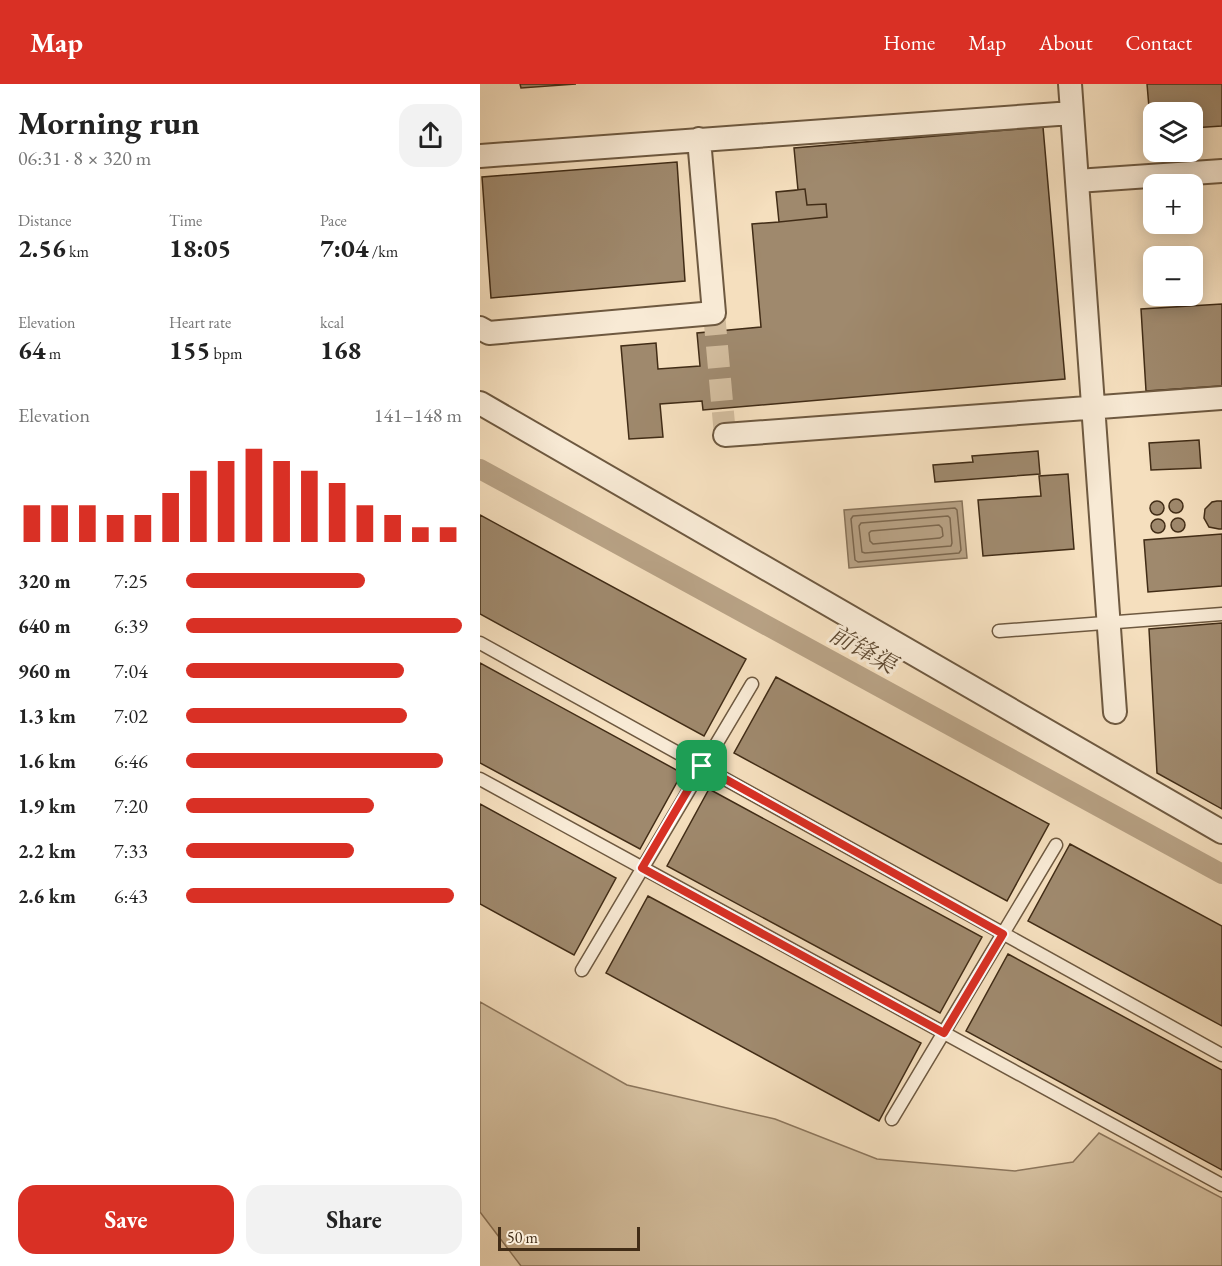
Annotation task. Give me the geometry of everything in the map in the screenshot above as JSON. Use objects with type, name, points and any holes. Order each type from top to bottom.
[{"type":"street","points":[[1070,84],[1115,712]]},
{"type":"street","points":[[480,156],[1072,113]]},
{"type":"street","points":[[480,328],[489,333],[714,313],[699,140]]},
{"type":"street","points":[[1077,182],[1222,171]]},
{"type":"street","points":[[725,435],[1222,398]]},
{"type":"street","points":[[480,403],[1222,831]]},
{"type":"lane","points":[[999,631],[1222,614]]},
{"type":"lane","points":[[480,643],[1222,1055]]},
{"type":"lane","points":[[582,970],[752,684]]},
{"type":"lane","points":[[480,779],[1222,1185]]},
{"type":"lane","points":[[892,1119],[1056,845]]},
{"type":"shaded area","points":[[480,1002],[627,1085],[775,1119],[877,1159],[1015,1171],[1073,1162],[1099,1133],[1222,1198],[1222,1266],[521,1266],[480,1212]]},
{"type":"water","points":[[962,501],[967,558],[849,568],[844,510]]},
{"type":"building","points":[[520,84],[576,84],[521,88]]},
{"type":"building","points":[[1147,84],[1222,84],[1222,126],[1203,127],[1203,102],[1149,102]]},
{"type":"building","points":[[1043,127],[1065,379],[703,410],[702,401],[660,404],[663,437],[629,439],[621,346],[656,343],[658,369],[700,366],[697,333],[761,327],[752,224],[779,222],[776,192],[798,190],[794,148]]},
{"type":"building","points":[[677,162],[685,281],[491,298],[482,177]]},
{"type":"building","points":[[805,189],[807,205],[826,204],[827,217],[779,222],[776,192]]},
{"type":"building","points":[[1222,304],[1222,386],[1146,391],[1141,309]]},
{"type":"building","points":[[1199,440],[1201,468],[1151,470],[1149,443]]},
{"type":"building","points":[[1038,451],[1040,474],[935,482],[933,465],[973,462],[972,456]]},
{"type":"building","points":[[1068,474],[1074,549],[983,556],[978,500],[1041,496],[1039,476]]},
{"type":"building","points":[[1176,499],[1181,501],[1183,506],[1181,511],[1176,513],[1171,511],[1169,506],[1171,501]]},
{"type":"building","points":[[1157,501],[1162,503],[1164,508],[1162,513],[1157,515],[1152,513],[1150,508],[1152,503]]},
{"type":"building","points":[[1222,501],[1222,529],[1209,527],[1204,518],[1205,509],[1212,502]]},
{"type":"building","points":[[480,515],[746,659],[704,736],[480,614]]},
{"type":"building","points":[[1178,518],[1183,520],[1185,525],[1183,530],[1178,532],[1173,530],[1171,525],[1173,520]]},
{"type":"building","points":[[1158,519],[1163,521],[1165,526],[1163,531],[1158,533],[1153,531],[1151,526],[1153,521]]},
{"type":"building","points":[[1222,534],[1222,586],[1148,592],[1144,540]]},
{"type":"building","points":[[1222,623],[1222,809],[1157,773],[1149,629]]},
{"type":"building","points":[[480,663],[682,773],[640,849],[480,763]]},
{"type":"building","points":[[776,677],[1049,824],[1007,901],[734,753]]},
{"type":"building","points":[[709,789],[982,937],[940,1013],[667,866]]},
{"type":"building","points":[[480,804],[616,878],[574,955],[480,904]]},
{"type":"building","points":[[1070,844],[1222,926],[1222,1026],[1028,921]]},
{"type":"building","points":[[648,896],[921,1043],[879,1121],[606,973]]},
{"type":"building","points":[[1008,954],[1222,1070],[1222,1170],[966,1031]]},
{"type":"waterway","name":"前锋渠","points":[[480,469],[1222,874]]},
{"type":"tunnel","points":[[714,313],[725,435]]},
{"type":"route","points":[[702,766],[1003,934],[944,1033],[642,868],[702,766]]}]
